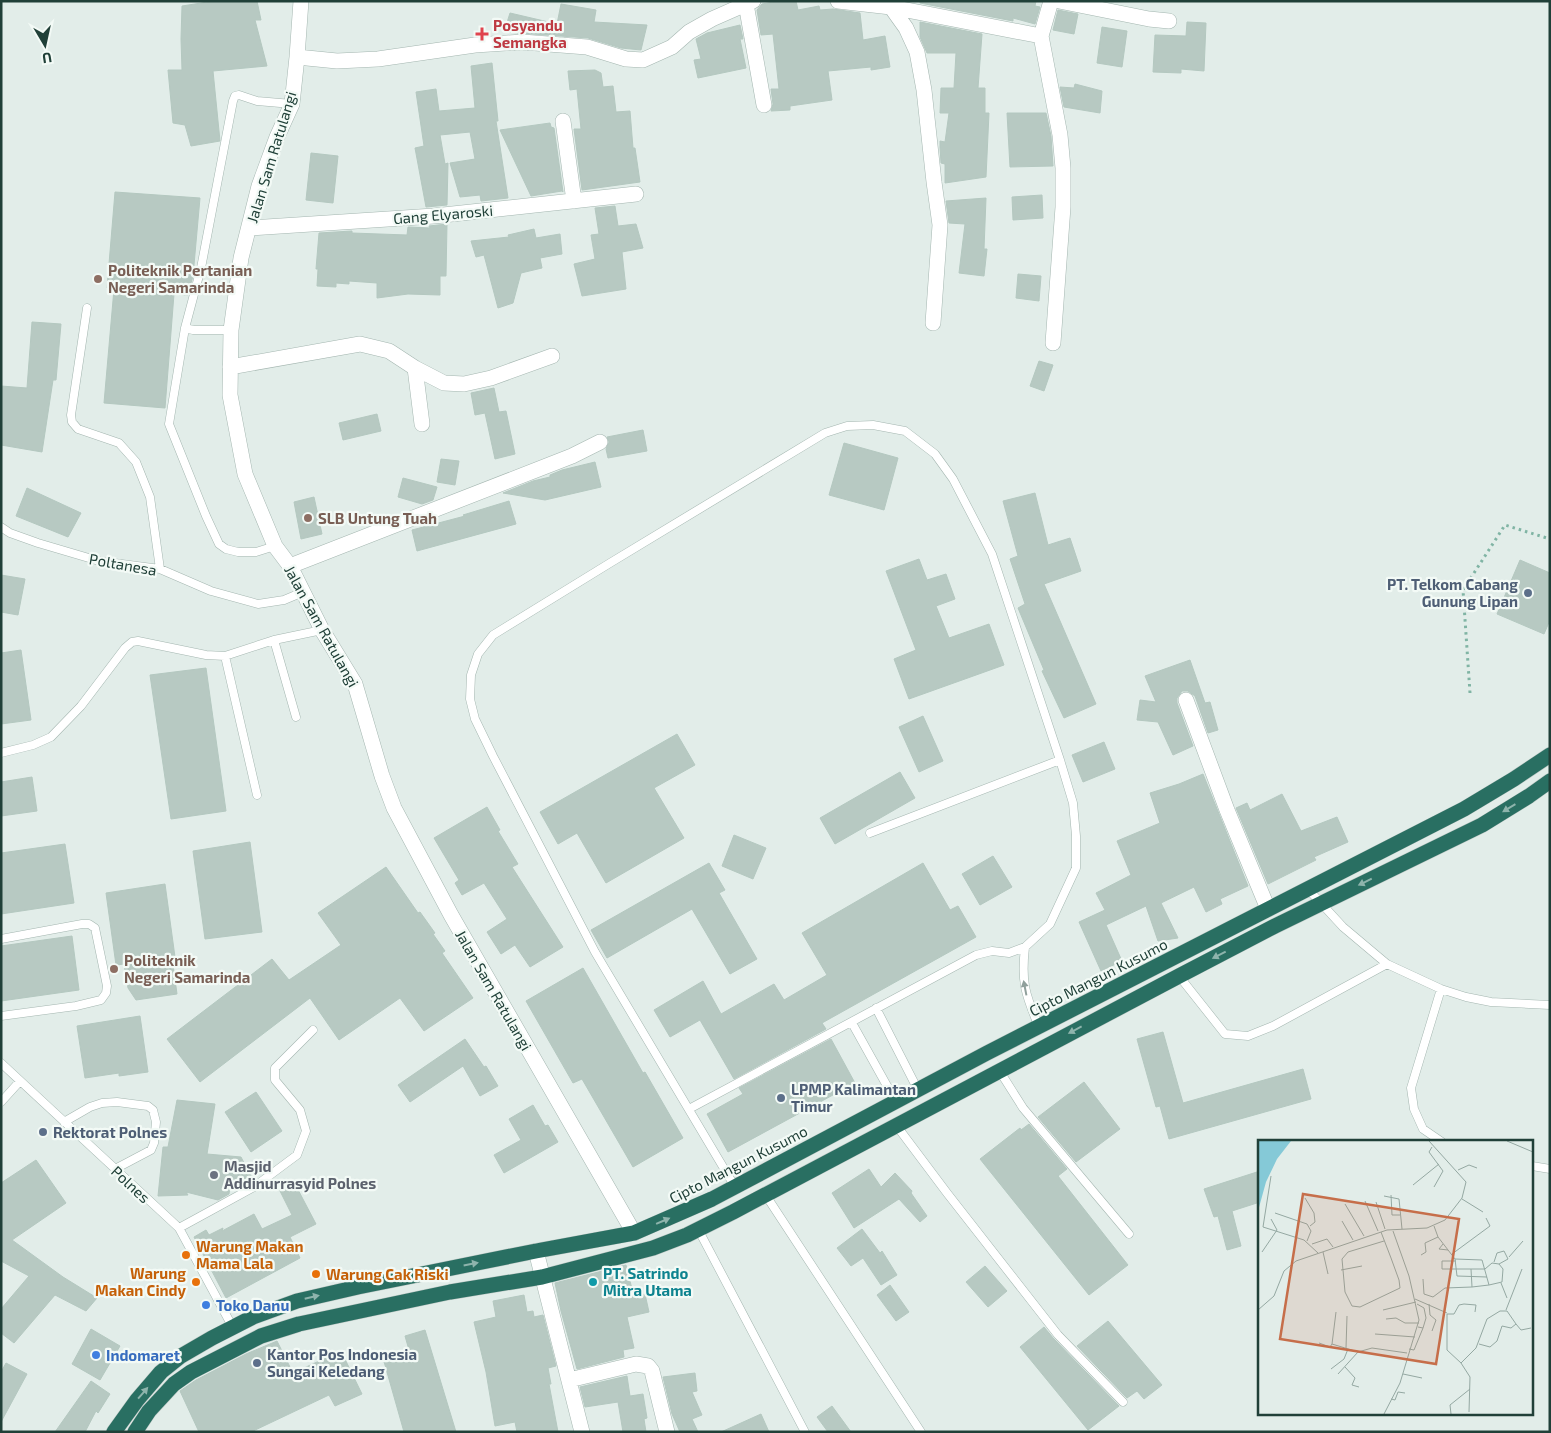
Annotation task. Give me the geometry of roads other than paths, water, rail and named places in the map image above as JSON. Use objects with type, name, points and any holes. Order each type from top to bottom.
[{"type":"highway","name":"Cipto Mangun Kusumo","points":[[114,1432],[160,1372],[181,1356],[232,1326],[297,1301],[536,1250],[634,1233],[712,1199],[1039,1027],[1464,809],[1550,755]]},
{"type":"highway","points":[[135,1432],[149,1410],[174,1384],[191,1372],[261,1336],[299,1324],[362,1310],[542,1277],[652,1248],[698,1229],[1179,976],[1322,903],[1482,825],[1550,782]]},
{"type":"highway","points":[[1107,992],[1116,1009]]},
{"type":"street","name":"Jalan Sam Ratulangi","points":[[301,1],[292,104],[277,137],[260,186],[241,258],[231,330],[230,395],[245,474],[275,546],[290,566],[322,630],[355,684],[382,776],[394,808],[451,915],[634,1233]]},
{"type":"street","points":[[838,1],[882,5],[1041,36]]},
{"type":"street","points":[[1052,1],[1041,36],[1060,135],[1063,168],[1063,206],[1053,343]]},
{"type":"street","points":[[1059,1],[1149,20],[1169,21]]},
{"type":"street","points":[[297,56],[337,61],[378,58],[475,45],[522,42],[587,47],[626,59],[643,60],[672,47],[689,32],[712,18],[750,2],[764,105]]},
{"type":"street","points":[[882,5],[906,28],[917,52],[924,90],[940,224],[933,323]]},
{"type":"street","points":[[563,121],[574,201]]},
{"type":"street","name":"Gang Elyaroski","points":[[250,228],[434,216],[636,194]]},
{"type":"street","points":[[230,367],[360,344],[389,351],[415,368],[444,382],[464,384],[491,378],[552,356]]},
{"type":"street","points":[[415,368],[422,424]]},
{"type":"street","points":[[290,566],[572,456],[600,442]]},
{"type":"street","points":[[1186,700],[1227,810],[1268,909]]},
{"type":"street","points":[[536,1250],[582,1432]]},
{"type":"street","points":[[569,1380],[636,1364],[648,1366],[652,1371],[667,1432]]},
{"type":"lane","points":[[275,546],[256,552],[238,552],[226,549],[219,544],[169,424],[185,328],[201,268],[235,96],[239,95],[257,101],[292,104]]},
{"type":"lane","points":[[87,308],[72,422],[78,429],[119,443],[136,462],[150,498],[160,569]]},
{"type":"lane","points":[[185,328],[193,330],[231,330]]},
{"type":"lane","points":[[689,1109],[976,955],[992,951],[1009,952],[1025,947],[1050,924],[1076,868],[1076,836],[1072,803],[1060,760],[992,554],[953,479],[935,454],[905,432],[873,425],[847,426],[825,433],[493,636],[478,654],[471,674],[470,698],[475,718],[595,952],[735,1186]]},
{"type":"lane","name":"Poltanesa","points":[[1,528],[38,544],[99,561],[160,569],[211,591],[258,604],[284,600],[303,592]]},
{"type":"lane","points":[[1,754],[33,745],[51,736],[81,706],[132,642],[138,640],[225,656],[274,640],[322,630]]},
{"type":"lane","points":[[274,640],[296,717]]},
{"type":"lane","points":[[225,656],[257,796]]},
{"type":"lane","points":[[870,833],[1060,760]]},
{"type":"lane","points":[[1308,889],[1343,927],[1387,964],[1466,998],[1491,1002],[1550,1005]]},
{"type":"lane","points":[[1,939],[89,924],[95,928],[107,986],[106,993],[101,1000],[76,1006],[1,1016]]},
{"type":"lane","points":[[1025,947],[1022,970],[1024,990],[1039,1027]]},
{"type":"lane","points":[[1179,976],[1225,1034],[1248,1036],[1273,1026],[1387,964]]},
{"type":"lane","points":[[1439,1140],[1423,1129],[1414,1109],[1411,1088],[1442,989]]},
{"type":"lane","points":[[876,1008],[918,1090]]},
{"type":"lane","points":[[852,1023],[896,1102]]},
{"type":"lane","points":[[179,1228],[254,1187],[297,1155],[306,1131],[300,1110],[275,1080],[275,1068],[313,1030]]},
{"type":"lane","name":"Polnes","points":[[1,1063],[179,1228],[232,1326]]},
{"type":"lane","points":[[999,1070],[1022,1108],[1129,1234]]},
{"type":"lane","points":[[1,1102],[20,1081]]},
{"type":"lane","points":[[64,1122],[90,1106],[102,1103],[117,1102],[148,1106],[153,1110],[156,1122],[154,1143],[151,1150],[115,1169]]},
{"type":"lane","points":[[896,1124],[947,1193],[1058,1335],[1123,1402]]},
{"type":"lane","points":[[1427,1140],[1432,1135]]},
{"type":"lane","points":[[1534,1166],[1550,1169]]},
{"type":"lane","points":[[766,1194],[920,1432]]},
{"type":"lane","points":[[698,1229],[805,1432]]},
{"type":"place","name":"Posyandu Semangka","points":[[482,34]]},
{"type":"place","name":"Politeknik Pertanian Negeri Samarinda","points":[[98,279]]},
{"type":"place","name":"SLB Untung Tuah","points":[[308,518]]},
{"type":"place","name":"PT. Telkom Cabang Gunung Lipan","points":[[1528,593]]},
{"type":"place","name":"Politeknik Negeri Samarinda","points":[[114,969]]},
{"type":"place","name":"LPMP Kalimantan Timur","points":[[781,1098]]},
{"type":"place","name":"Rektorat Polnes","points":[[43,1132]]},
{"type":"place","name":"Masjid Addinurrasyid Polnes","points":[[214,1175]]},
{"type":"place","name":"Warung Makan Mama Lala","points":[[186,1255]]},
{"type":"place","name":"Warung Cak Riski","points":[[316,1274]]},
{"type":"place","name":"Warung Makan Cindy","points":[[196,1282]]},
{"type":"place","name":"PT. Satrindo Mitra Utama","points":[[593,1282]]},
{"type":"place","name":"Toko Danu","points":[[206,1305]]},
{"type":"place","name":"Indomaret","points":[[96,1355]]},
{"type":"place","name":"Kantor Pos Indonesia Sungai Keledang","points":[[257,1363]]}]
